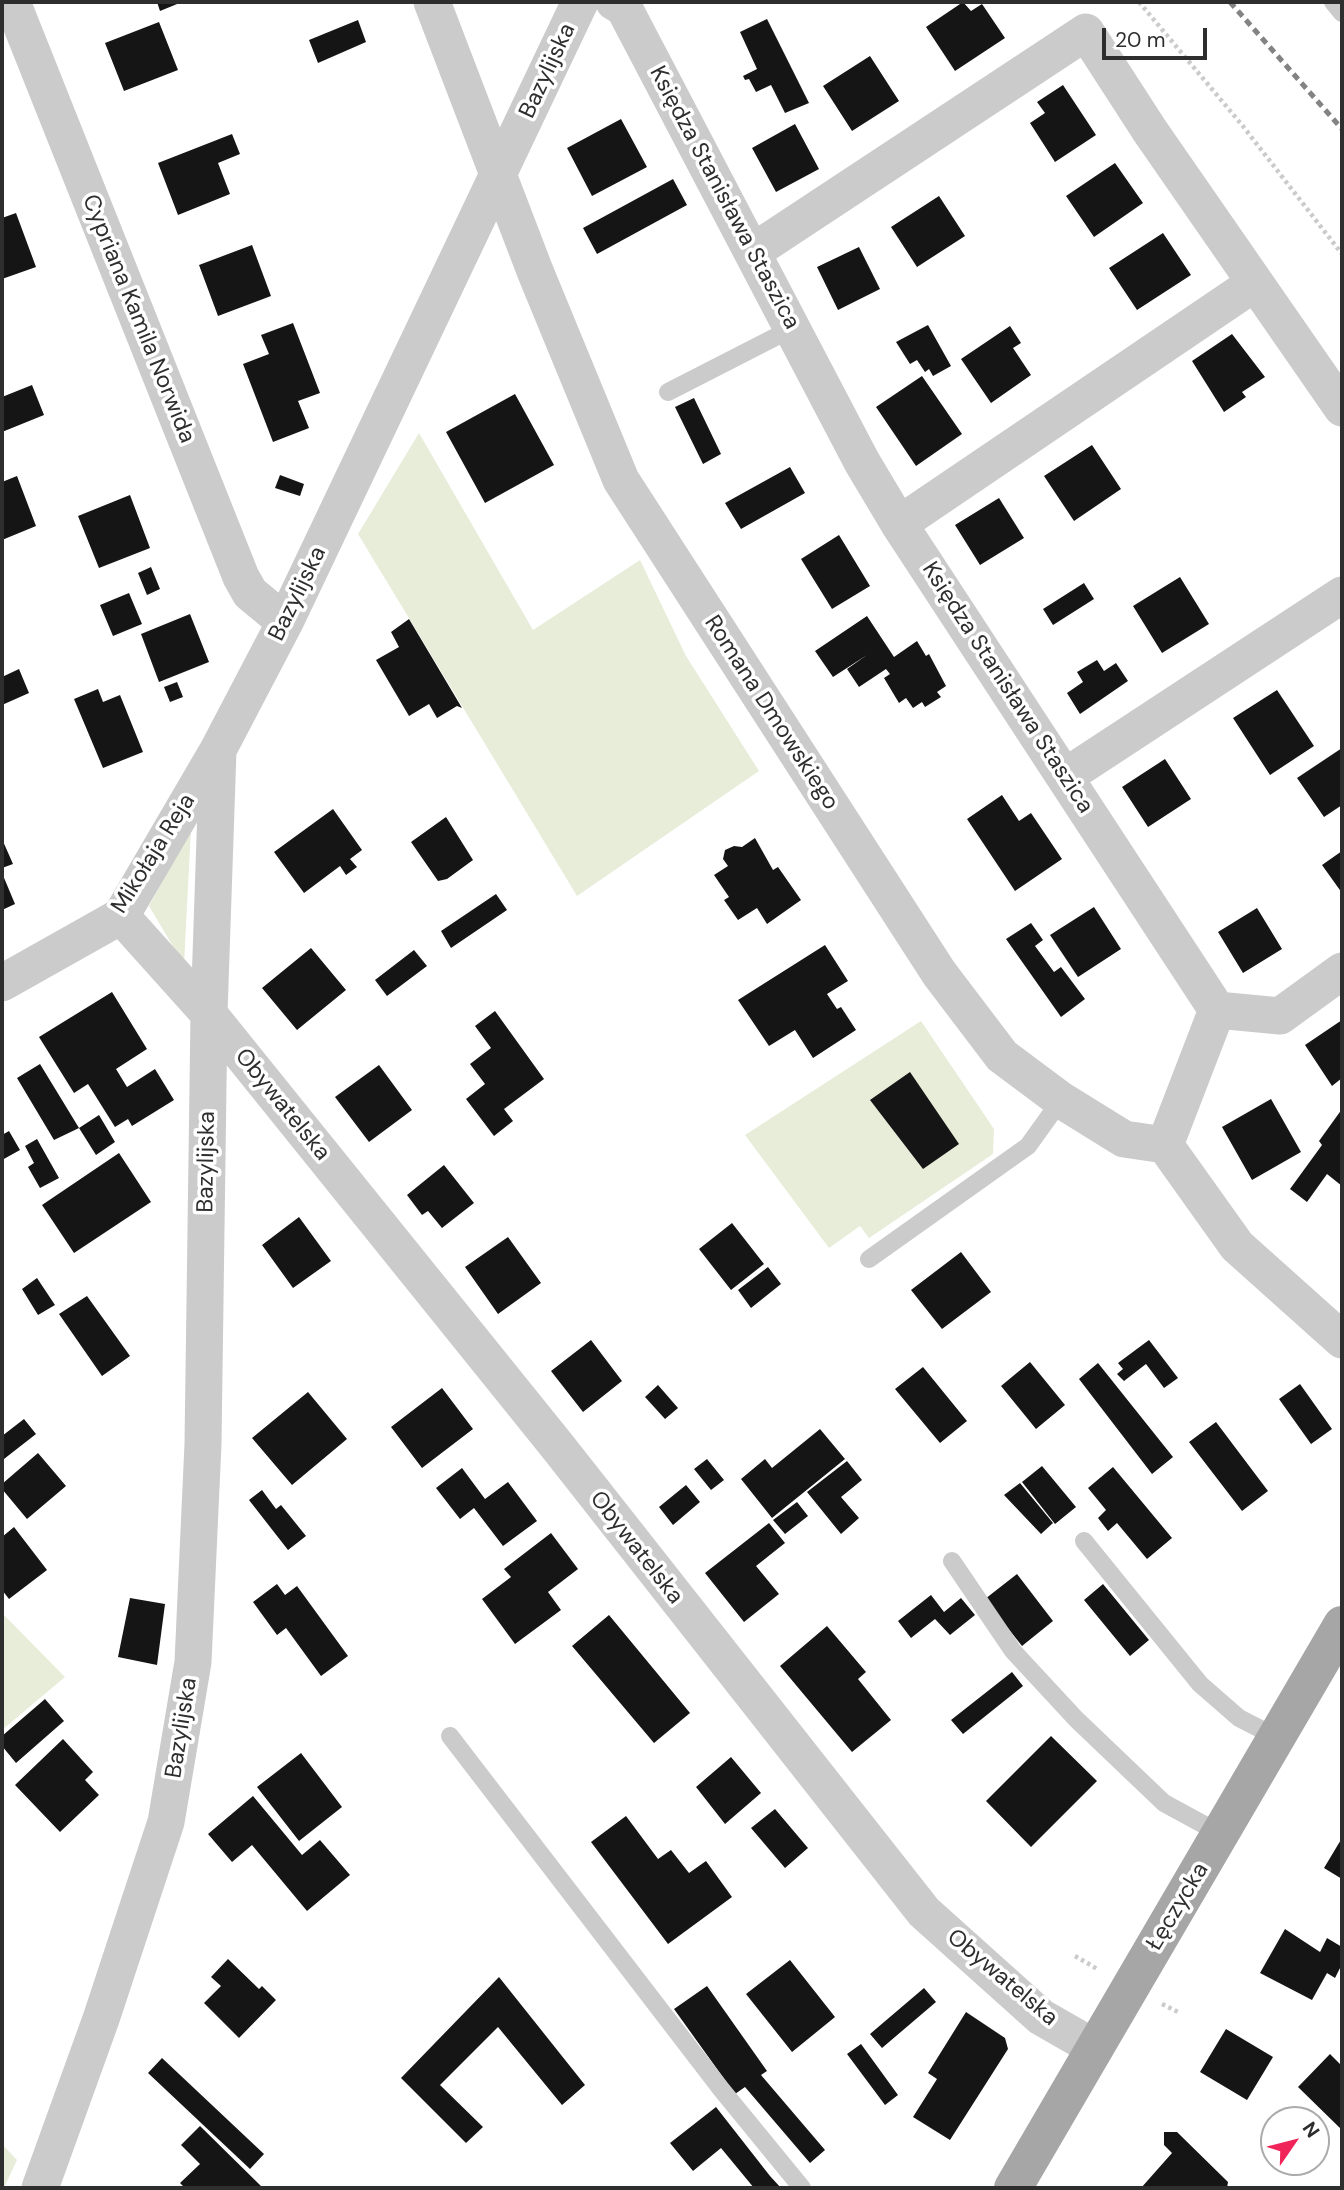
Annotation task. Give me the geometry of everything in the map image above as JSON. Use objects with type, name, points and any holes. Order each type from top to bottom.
[{"type":"main road","name":"Łęczycka","points":[[1013,2188],[1342,1625]]},
{"type":"street","name":"Cypriana Kamila Norwida","points":[[12,2],[241,577],[250,593],[285,622]]},
{"type":"street","points":[[432,2],[499,178]]},
{"type":"street","name":"Bazylijska","points":[[40,2188],[149,1881],[166,1822],[181,1745],[192,1662],[203,1444],[208,1014],[218,750],[285,622],[499,178],[580,2]]},
{"type":"street","name":"Księdza Stanisława Staszica","points":[[614,2],[624,8],[754,251],[862,462],[899,524],[1217,1010]]},
{"type":"street","points":[[754,251],[1086,32],[1342,408]]},
{"type":"street","name":"Romana Dmowskiego","points":[[499,178],[621,480],[939,973],[1002,1056],[1061,1100],[1124,1139],[1165,1145]]},
{"type":"street","points":[[899,524],[1255,283]]},
{"type":"street","points":[[1066,776],[1342,595]]},
{"type":"street","name":"Mikołaja Reja","points":[[2,983],[121,916],[218,750]]},
{"type":"street","name":"Obywatelska","points":[[121,916],[208,1014],[558,1447],[925,1912],[1041,2017],[1095,2048]]},
{"type":"street","points":[[1342,971],[1280,1017],[1217,1010],[1165,1145],[1237,1246],[1342,1340]]},
{"type":"lane","points":[[1333,2],[1342,13]]},
{"type":"lane","points":[[667,392],[793,328]]},
{"type":"lane","points":[[869,1259],[1028,1146],[1061,1100]]},
{"type":"lane","points":[[1084,1541],[1200,1684],[1240,1718],[1278,1738]]},
{"type":"lane","points":[[952,1561],[1013,1651],[1076,1719],[1164,1802],[1221,1834]]},
{"type":"lane","points":[[450,1736],[721,2089],[802,2188]]},
{"type":"path","points":[[1139,2],[1242,125],[1342,254]]},
{"type":"green space","points":[[419,433],[533,630],[640,560],[686,656],[759,771],[577,896],[358,534]]},
{"type":"green space","points":[[191,829],[184,965],[149,906]]},
{"type":"green space","points":[[921,1021],[994,1129],[993,1154],[869,1238],[860,1226],[829,1248],[745,1135]]},
{"type":"green space","points":[[2,1613],[65,1677],[2,1730]]},
{"type":"green space","points":[[2,2144],[17,2160],[4,2188],[2,2188]]},
{"type":"building","points":[[157,2],[182,2],[160,11]]},
{"type":"building","points":[[963,2],[971,11],[982,4],[1005,38],[955,71],[926,27]]},
{"type":"building","points":[[767,19],[809,103],[785,113],[771,85],[756,92],[749,79],[745,80],[743,76],[757,69],[740,32]]},
{"type":"building","points":[[358,20],[366,42],[318,63],[309,40]]},
{"type":"building","points":[[159,22],[178,70],[124,91],[105,43]]},
{"type":"building","points":[[870,56],[899,101],[852,131],[823,86]]},
{"type":"building","points":[[1063,85],[1096,135],[1055,162],[1030,123],[1045,113],[1037,102]]},
{"type":"building","points":[[621,119],[647,167],[592,196],[567,148]]},
{"type":"building","points":[[795,124],[819,169],[776,192],[752,148]]},
{"type":"building","points":[[232,134],[240,154],[218,163],[230,194],[178,215],[158,163]]},
{"type":"building","points":[[1115,163],[1143,203],[1094,237],[1066,196]]},
{"type":"building","points":[[673,179],[687,205],[597,254],[583,228]]},
{"type":"building","points":[[939,196],[965,236],[917,267],[891,227]]},
{"type":"building","points":[[16,213],[36,267],[2,279],[2,218]]},
{"type":"building","points":[[1163,233],[1191,275],[1137,310],[1109,268]]},
{"type":"building","points":[[252,245],[271,296],[218,316],[199,265]]},
{"type":"building","points":[[859,247],[880,289],[838,310],[817,267]]},
{"type":"building","points":[[293,323],[320,393],[298,401],[309,428],[273,442],[243,364],[269,354],[261,335]]},
{"type":"building","points":[[928,325],[951,366],[933,376],[929,369],[925,372],[917,360],[910,364],[896,342]]},
{"type":"building","points":[[1010,326],[1021,343],[1013,348],[1031,375],[991,403],[961,359]]},
{"type":"building","points":[[1232,334],[1265,377],[1242,392],[1246,397],[1224,412],[1192,361]]},
{"type":"building","points":[[922,376],[962,434],[916,466],[876,407]]},
{"type":"building","points":[[32,385],[44,415],[2,432],[2,397]]},
{"type":"building","points":[[515,394],[554,465],[485,503],[446,432]]},
{"type":"building","points":[[694,398],[721,454],[703,464],[675,407]]},
{"type":"building","points":[[1092,445],[1121,489],[1074,521],[1044,476]]},
{"type":"building","points":[[790,467],[805,493],[741,529],[725,503]]},
{"type":"building","points":[[280,475],[304,484],[300,496],[275,488]]},
{"type":"building","points":[[17,476],[36,526],[2,540],[2,482]]},
{"type":"building","points":[[130,495],[150,548],[99,568],[78,516]]},
{"type":"building","points":[[999,498],[1024,538],[980,565],[955,525]]},
{"type":"building","points":[[839,535],[870,586],[832,609],[801,559]]},
{"type":"building","points":[[151,567],[160,589],[147,595],[138,573]]},
{"type":"building","points":[[1180,577],[1209,624],[1162,653],[1133,606]]},
{"type":"building","points":[[1084,583],[1094,599],[1053,625],[1043,609]]},
{"type":"building","points":[[129,593],[142,624],[113,636],[100,605]]},
{"type":"building","points":[[190,614],[209,662],[159,682],[141,634]]},
{"type":"building","points":[[867,616],[894,657],[917,641],[926,656],[929,654],[946,686],[937,692],[941,697],[925,707],[922,702],[913,708],[906,698],[899,703],[884,678],[890,674],[886,669],[859,687],[847,669],[867,655],[833,677],[815,651]]},
{"type":"building","points":[[409,619],[462,708],[457,706],[437,718],[429,704],[409,716],[376,660],[399,647],[391,632]]},
{"type":"building","points":[[1097,660],[1104,671],[1116,663],[1128,681],[1080,714],[1067,693],[1083,682],[1077,672]]},
{"type":"building","points":[[19,669],[29,693],[2,705],[2,677]]},
{"type":"building","points":[[177,682],[183,697],[170,702],[164,687]]},
{"type":"building","points":[[98,689],[103,702],[120,695],[143,752],[103,768],[74,699]]},
{"type":"building","points":[[1277,690],[1314,746],[1270,775],[1233,718]]},
{"type":"building","points":[[1342,748],[1342,805],[1324,817],[1297,778]]},
{"type":"building","points":[[1165,759],[1191,799],[1148,827],[1122,787]]},
{"type":"building","points":[[1002,795],[1019,821],[1031,813],[1062,859],[1015,891],[967,819]]},
{"type":"building","points":[[333,809],[362,850],[350,859],[357,867],[346,875],[340,866],[304,893],[274,852]]},
{"type":"building","points":[[446,817],[473,860],[447,879],[438,881],[411,842]]},
{"type":"building","points":[[755,838],[773,870],[778,867],[801,900],[767,924],[757,908],[738,920],[724,900],[729,897],[714,875],[728,866],[723,859],[725,850],[734,846],[742,847]]},
{"type":"building","points":[[2,839],[13,864],[2,868]]},
{"type":"building","points":[[1342,851],[1342,893],[1322,865]]},
{"type":"building","points":[[2,873],[15,904],[2,910]]},
{"type":"building","points":[[496,894],[507,910],[451,948],[441,931]]},
{"type":"building","points":[[1094,907],[1121,949],[1078,977],[1050,935]]},
{"type":"building","points":[[1257,908],[1282,949],[1243,973],[1218,932]]},
{"type":"building","points":[[1031,923],[1043,940],[1035,946],[1054,972],[1061,967],[1085,999],[1061,1017],[1006,939]]},
{"type":"building","points":[[825,945],[848,981],[827,994],[837,1009],[841,1007],[856,1030],[813,1058],[795,1030],[769,1046],[738,1000]]},
{"type":"building","points":[[311,948],[346,990],[297,1030],[262,988]]},
{"type":"building","points":[[414,950],[427,966],[387,996],[375,980]]},
{"type":"building","points":[[112,992],[147,1049],[116,1069],[127,1087],[155,1069],[174,1100],[132,1126],[128,1119],[115,1127],[88,1084],[74,1093],[39,1037]]},
{"type":"building","points":[[495,1011],[544,1079],[504,1109],[513,1121],[494,1136],[466,1099],[485,1084],[470,1064],[491,1048],[475,1026]]},
{"type":"building","points":[[1342,1020],[1342,1078],[1332,1086],[1305,1045]]},
{"type":"building","points":[[40,1064],[79,1128],[54,1140],[17,1078]]},
{"type":"building","points":[[379,1065],[412,1110],[369,1142],[335,1097]]},
{"type":"building","points":[[910,1072],[959,1144],[923,1169],[870,1100]]},
{"type":"building","points":[[1271,1099],[1301,1152],[1252,1180],[1222,1127]]},
{"type":"building","points":[[1342,1109],[1342,1186],[1327,1174],[1307,1202],[1290,1189],[1322,1145],[1319,1141]]},
{"type":"building","points":[[99,1115],[115,1142],[96,1155],[79,1128]]},
{"type":"building","points":[[9,1131],[20,1150],[2,1160],[2,1135]]},
{"type":"building","points":[[37,1139],[59,1178],[40,1188],[28,1167],[34,1163],[25,1146]]},
{"type":"building","points":[[119,1153],[151,1202],[74,1253],[42,1205]]},
{"type":"building","points":[[444,1165],[474,1203],[442,1228],[428,1211],[422,1215],[407,1195]]},
{"type":"building","points":[[299,1217],[331,1261],[293,1288],[262,1245]]},
{"type":"building","points":[[732,1223],[764,1264],[731,1290],[699,1249]]},
{"type":"building","points":[[508,1237],[541,1283],[498,1314],[465,1267]]},
{"type":"building","points":[[961,1252],[991,1292],[942,1329],[911,1290]]},
{"type":"building","points":[[768,1267],[781,1284],[751,1308],[738,1290]]},
{"type":"building","points":[[37,1278],[55,1305],[38,1315],[22,1289]]},
{"type":"building","points":[[87,1296],[130,1356],[102,1376],[59,1314]]},
{"type":"building","points":[[591,1340],[622,1381],[583,1412],[551,1371]]},
{"type":"building","points":[[1149,1340],[1178,1378],[1164,1388],[1146,1364],[1124,1381],[1117,1374],[1123,1369],[1118,1363]]},
{"type":"building","points":[[1030,1362],[1065,1405],[1036,1429],[1001,1386]]},
{"type":"building","points":[[1098,1363],[1173,1457],[1152,1474],[1079,1379]]},
{"type":"building","points":[[923,1367],[967,1421],[940,1443],[895,1389]]},
{"type":"building","points":[[1300,1384],[1332,1429],[1311,1444],[1279,1399]]},
{"type":"building","points":[[658,1385],[678,1408],[665,1419],[645,1397]]},
{"type":"building","points":[[442,1388],[473,1429],[422,1468],[391,1427]]},
{"type":"building","points":[[308,1392],[347,1439],[292,1485],[252,1438]]},
{"type":"building","points":[[24,1419],[36,1434],[4,1459],[2,1436]]},
{"type":"building","points":[[1216,1422],[1268,1491],[1242,1511],[1189,1442]]},
{"type":"building","points":[[820,1429],[845,1459],[772,1518],[741,1479],[765,1459],[772,1468]]},
{"type":"building","points":[[38,1453],[66,1486],[27,1519],[2,1489],[2,1484]]},
{"type":"building","points":[[707,1459],[724,1480],[711,1490],[694,1469]]},
{"type":"building","points":[[847,1461],[862,1480],[841,1497],[859,1518],[841,1534],[807,1492]]},
{"type":"building","points":[[1042,1466],[1076,1507],[1055,1524],[1022,1482]]},
{"type":"building","points":[[1113,1467],[1172,1538],[1147,1559],[1117,1523],[1108,1531],[1098,1518],[1106,1510],[1088,1488]]},
{"type":"building","points":[[462,1468],[485,1499],[508,1482],[537,1521],[503,1546],[474,1508],[460,1519],[436,1488]]},
{"type":"building","points":[[1020,1483],[1053,1523],[1041,1534],[1004,1495]]},
{"type":"building","points":[[686,1485],[700,1502],[673,1525],[659,1507]]},
{"type":"building","points":[[262,1490],[276,1509],[281,1505],[306,1536],[288,1550],[249,1500]]},
{"type":"building","points":[[797,1502],[808,1516],[785,1534],[773,1520]]},
{"type":"building","points":[[769,1523],[785,1543],[756,1566],[779,1594],[744,1622],[705,1573]]},
{"type":"building","points":[[14,1527],[47,1570],[9,1599],[2,1590],[2,1537]]},
{"type":"building","points":[[551,1533],[578,1569],[548,1592],[561,1610],[515,1644],[482,1599],[511,1577],[504,1569]]},
{"type":"building","points":[[1017,1574],[1053,1621],[1022,1646],[985,1599]]},
{"type":"building","points":[[277,1584],[285,1595],[297,1586],[348,1656],[321,1676],[286,1628],[277,1635],[253,1602]]},
{"type":"building","points":[[1103,1584],[1149,1640],[1130,1656],[1084,1600]]},
{"type":"building","points":[[931,1595],[944,1612],[961,1598],[975,1615],[950,1635],[935,1619],[911,1638],[898,1621]]},
{"type":"building","points":[[130,1598],[165,1604],[157,1665],[118,1657]]},
{"type":"building","points":[[609,1615],[690,1713],[654,1743],[572,1646]]},
{"type":"building","points":[[827,1626],[866,1672],[858,1679],[891,1720],[852,1752],[780,1666]]},
{"type":"building","points":[[1012,1672],[1023,1686],[963,1734],[951,1720]]},
{"type":"building","points":[[45,1699],[64,1721],[16,1763],[2,1746],[2,1736]]},
{"type":"building","points":[[1051,1736],[1097,1781],[1031,1847],[986,1801]]},
{"type":"building","points":[[63,1739],[93,1772],[85,1780],[99,1795],[60,1832],[15,1785]]},
{"type":"building","points":[[301,1753],[342,1807],[299,1841],[257,1787]]},
{"type":"building","points":[[731,1757],[761,1793],[725,1824],[696,1787]]},
{"type":"building","points":[[253,1796],[302,1855],[320,1840],[350,1875],[307,1911],[252,1845],[232,1862],[208,1834]]},
{"type":"building","points":[[775,1809],[808,1848],[785,1868],[751,1828]]},
{"type":"building","points":[[626,1816],[658,1859],[671,1850],[689,1873],[706,1861],[732,1897],[668,1944],[591,1842]]},
{"type":"building","points":[[1342,1838],[1342,1879],[1324,1868]]},
{"type":"building","points":[[1285,1929],[1320,1952],[1327,1938],[1342,1947],[1342,1964],[1335,1978],[1327,1973],[1312,2000],[1260,1973]]},
{"type":"building","points":[[228,1959],[259,1989],[262,1986],[276,2000],[239,2038],[204,2003],[221,1986],[211,1977]]},
{"type":"building","points":[[790,1960],[835,2017],[792,2052],[746,1994]]},
{"type":"building","points":[[499,1977],[585,2085],[562,2105],[498,2027],[440,2085],[483,2127],[466,2143],[401,2078]]},
{"type":"building","points":[[707,1986],[767,2071],[761,2075],[825,2150],[810,2163],[745,2087],[735,2094],[674,2009]]},
{"type":"building","points":[[924,1988],[936,2002],[882,2048],[870,2034]]},
{"type":"building","points":[[966,2012],[1005,2038],[1008,2049],[950,2140],[913,2117],[937,2079],[928,2073]]},
{"type":"building","points":[[1226,2029],[1273,2057],[1247,2100],[1200,2072]]},
{"type":"building","points":[[861,2044],[898,2095],[885,2105],[847,2054]]},
{"type":"building","points":[[1330,2054],[1342,2066],[1342,2130],[1330,2118],[1330,2106],[1317,2106],[1298,2087]]},
{"type":"building","points":[[162,2058],[264,2154],[250,2169],[148,2073]]},
{"type":"building","points":[[716,2107],[781,2188],[754,2188],[721,2148],[693,2171],[670,2143]]},
{"type":"building","points":[[200,2126],[263,2188],[185,2188],[180,2183],[200,2164],[181,2145]]},
{"type":"building","points":[[1164,2132],[1177,2132],[1228,2182],[1227,2188],[1141,2188],[1172,2153],[1164,2145]]},
{"type":"railway","points":[[1230,2],[1342,129]]}]
